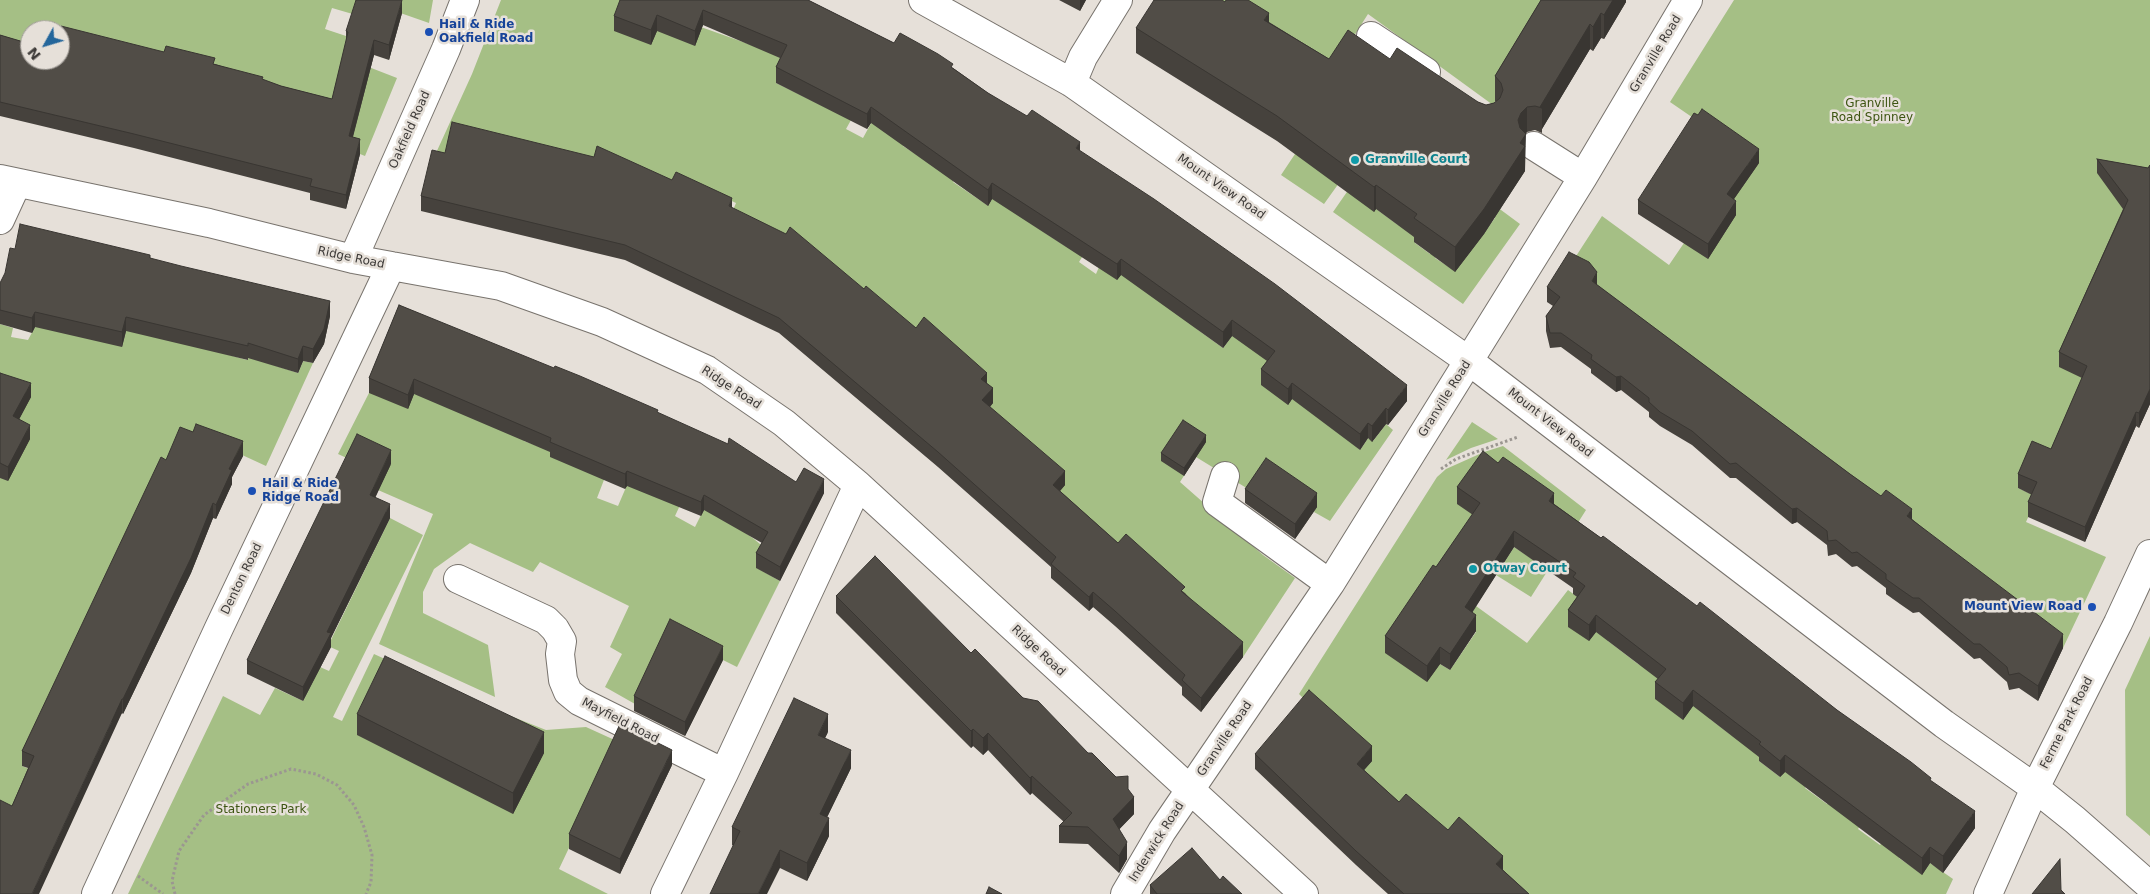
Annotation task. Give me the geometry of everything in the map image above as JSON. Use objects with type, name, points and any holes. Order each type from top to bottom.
[{"type":"street","name":"Oakfield Road","points":[[353,259],[446,49],[465,0]]},
{"type":"street","name":"Mount View Road","points":[[923,0],[1072,83],[1469,361],[1944,724],[2035,788],[2075,820],[2150,886]]},
{"type":"street","points":[[1072,83],[1083,57],[1118,0]]},
{"type":"street","name":"Granville Road","points":[[1190,791],[1330,584],[1583,177],[1688,0]]},
{"type":"street","points":[[1371,36],[1446,86]]},
{"type":"street","points":[[1534,146],[1583,177]]},
{"type":"street","name":"Ridge Road","points":[[9,181],[209,223],[353,259],[501,286],[602,322],[698,366],[784,423],[858,485],[1304,894]]},
{"type":"street","points":[[0,220],[9,181]]},
{"type":"street","name":"Denton Road","points":[[96,894],[219,628],[391,266]]},
{"type":"street","points":[[1225,476],[1218,502],[1330,584]]},
{"type":"street","points":[[665,894],[724,773],[858,485]]},
{"type":"street","name":"Ferme Park Road","points":[[1988,894],[2035,788],[2118,623],[2150,554]]},
{"type":"street","name":"Mayfield Road","points":[[458,579],[546,620],[555,629],[562,641],[560,660],[563,680],[568,692],[579,701],[724,773]]},
{"type":"street","name":"Inderwick Road","points":[[1125,894],[1162,831],[1190,791]]},
{"type":"path","points":[[1432,474],[1456,459],[1491,445],[1555,427]]},
{"type":"path","points":[[176,894],[172,881],[178,851],[204,815],[248,784],[291,769],[316,774],[338,785],[354,805],[364,827],[372,855],[371,882],[366,894]]},
{"type":"green space","points":[[0,0],[361,0],[356,15],[332,8],[325,29],[349,37],[343,57],[397,78],[365,156],[360,154],[332,113],[70,49],[70,20],[20,20],[20,47],[0,50]]},
{"type":"green space","points":[[363,0],[433,0],[429,23]]},
{"type":"green space","points":[[501,0],[625,0],[788,58],[776,83],[851,120],[846,129],[863,138],[881,105],[915,126],[903,146],[937,168],[968,157],[953,182],[987,205],[1006,178],[1030,223],[1065,246],[1078,227],[1095,237],[1079,262],[1096,274],[1099,267],[1132,258],[1198,330],[1223,348],[1234,333],[1301,387],[1360,450],[1368,438],[1373,441],[1386,424],[1393,430],[1330,521],[1314,512],[1316,507],[1253,492],[1196,457],[1180,482],[1263,555],[1295,578],[1243,657],[1118,558],[916,342],[728,222],[736,203],[719,195],[594,172],[445,167],[431,164],[472,74]]},
{"type":"green space","points":[[1160,0],[1556,0],[1493,105],[1368,14],[1326,80]]},
{"type":"green space","name":"Granville Road Spinney","points":[[1734,0],[2150,0],[2150,201],[2096,385],[2051,464],[2018,488],[2037,497],[2026,522],[2106,557],[2063,648],[1569,267],[1602,216],[1669,265],[1684,243],[1702,124],[1670,102]]},
{"type":"green space","points":[[1297,151],[1339,183],[1324,204],[1281,175]]},
{"type":"green space","points":[[1349,189],[1398,225],[1421,227],[1415,243],[1430,254],[1437,254],[1435,258],[1455,271],[1495,218],[1491,215],[1497,207],[1520,224],[1463,304],[1333,212]]},
{"type":"green space","points":[[0,324],[13,328],[11,337],[28,340],[36,325],[122,346],[127,326],[247,360],[249,357],[298,373],[303,361],[313,363],[266,466],[240,454],[28,751],[22,766],[37,772],[23,803],[0,815]]},
{"type":"green space","points":[[415,392],[525,438],[524,441],[607,472],[597,498],[618,506],[633,471],[682,501],[675,516],[695,527],[706,505],[767,550],[757,568],[780,581],[737,667],[723,660],[635,704],[605,687],[622,654],[610,647],[629,606],[540,562],[533,572],[470,543],[434,569],[423,592],[423,613],[488,645],[495,697],[379,644],[433,514],[378,490],[351,460],[338,454],[369,393]]},
{"type":"green space","points":[[1472,422],[1498,439],[1471,448],[1446,460]]},
{"type":"green space","points":[[1503,446],[1586,510],[1531,597],[1496,575],[1514,547],[1538,563],[1480,520],[1440,664],[1450,670],[1476,632],[1465,624],[1476,606],[1527,643],[1568,590],[1606,618],[1608,641],[1638,664],[1704,692],[1710,719],[1731,735],[1773,743],[1759,761],[1780,777],[1795,757],[1815,774],[1805,788],[1827,804],[1837,791],[1868,814],[1858,829],[1880,845],[1891,832],[1909,844],[1899,858],[1922,874],[1930,863],[1953,879],[1946,894],[1509,894],[1436,858],[1399,816],[1325,720],[1299,694],[1437,477],[1446,469],[1484,452]]},
{"type":"green space","name":"Stationers Park","points":[[390,518],[423,535],[333,717],[342,721],[374,654],[498,711],[546,730],[586,727],[619,742],[559,869],[608,894],[128,894],[223,696],[260,715],[275,688],[303,701],[320,667],[329,671],[339,651],[328,646]]},
{"type":"green space","points":[[2150,636],[2150,836],[2126,815],[2125,690]]},
{"type":"building","points":[[356,0],[402,0],[389,45],[374,40],[349,136],[360,139],[346,195],[310,186],[312,179],[0,102],[0,35],[20,41],[20,70],[70,70],[70,28],[164,52],[166,46],[215,58],[213,64],[263,77],[262,79],[281,86],[332,99],[348,32],[346,31]]},
{"type":"building","points":[[620,0],[808,0],[894,43],[900,33],[953,64],[951,67],[988,93],[1027,116],[1032,110],[1080,142],[1076,148],[1154,199],[1275,284],[1407,385],[1388,410],[1386,408],[1372,426],[1368,423],[1360,434],[1292,383],[1288,389],[1261,369],[1275,351],[1232,320],[1223,332],[1121,259],[1117,264],[992,183],[988,190],[871,107],[867,114],[776,67],[787,45],[703,10],[695,31],[657,15],[651,30],[614,16]]},
{"type":"building","points":[[1154,0],[1222,0],[1225,2],[1226,0],[1248,0],[1269,13],[1264,20],[1329,59],[1348,30],[1390,59],[1397,48],[1478,102],[1486,105],[1494,103],[1500,98],[1503,90],[1501,83],[1495,76],[1541,0],[1613,0],[1604,15],[1601,13],[1593,27],[1590,24],[1540,107],[1542,108],[1535,106],[1527,107],[1521,113],[1518,120],[1520,128],[1526,134],[1520,143],[1525,146],[1484,209],[1455,247],[1414,218],[1417,214],[1376,185],[1374,187],[1277,116],[1136,28]]},
{"type":"building","points":[[1702,109],[1759,149],[1727,194],[1736,201],[1708,244],[1638,200],[1694,113],[1698,115]]},
{"type":"building","points":[[452,122],[594,157],[597,146],[672,180],[676,172],[732,198],[729,206],[786,234],[790,227],[864,289],[866,286],[916,328],[924,317],[987,373],[981,379],[993,388],[982,400],[1065,471],[1053,485],[1118,543],[1126,534],[1185,587],[1181,591],[1243,642],[1201,698],[1182,680],[1185,675],[1115,611],[1093,592],[1089,597],[1051,564],[1056,557],[938,452],[779,318],[625,245],[421,196],[432,150],[445,153]]},
{"type":"building","points":[[2097,159],[2148,168],[2150,165],[2150,389],[2139,413],[2136,412],[2085,527],[2028,502],[2037,482],[2018,474],[2032,441],[2051,449],[2087,366],[2059,352],[2128,200]]},
{"type":"building","points":[[20,224],[150,255],[150,258],[181,266],[330,301],[324,329],[313,349],[303,346],[298,359],[248,343],[248,346],[126,317],[122,332],[35,312],[32,318],[0,310],[0,283],[5,273],[10,248],[15,249]]},
{"type":"building","points":[[1569,252],[1589,262],[1597,272],[1592,281],[1850,474],[1881,496],[1886,490],[1912,509],[1907,516],[2063,634],[2038,686],[2019,673],[2009,675],[2007,667],[1980,644],[1974,644],[1919,598],[1913,598],[1886,579],[1886,574],[1857,552],[1852,553],[1836,540],[1828,541],[1827,531],[1797,508],[1792,509],[1736,463],[1730,464],[1692,431],[1660,412],[1649,402],[1649,398],[1621,376],[1616,377],[1591,359],[1592,355],[1561,333],[1550,333],[1546,316],[1560,297],[1547,287]]},
{"type":"building","points":[[399,305],[554,368],[555,366],[580,376],[658,410],[657,412],[728,444],[729,438],[796,482],[804,468],[824,479],[780,567],[756,553],[768,532],[704,495],[701,502],[627,471],[625,474],[550,442],[551,438],[414,379],[408,395],[369,378]]},
{"type":"building","points":[[0,373],[31,383],[13,416],[30,425],[8,467],[0,463]]},
{"type":"building","points":[[1183,420],[1206,435],[1184,468],[1161,453]]},
{"type":"building","points":[[196,424],[243,441],[229,469],[232,470],[216,505],[213,503],[191,558],[122,699],[32,894],[0,894],[0,800],[12,806],[34,756],[22,751],[161,457],[166,460],[180,427],[193,432]]},
{"type":"building","points":[[357,434],[391,450],[370,495],[390,504],[327,632],[331,633],[303,687],[247,660]]},
{"type":"building","points":[[1483,451],[1498,463],[1503,457],[1554,493],[1549,501],[1601,538],[1603,536],[1697,606],[1700,602],[1837,710],[1911,762],[1931,778],[1930,780],[1975,811],[1943,856],[1930,847],[1922,858],[1785,755],[1780,761],[1759,744],[1761,742],[1693,690],[1683,703],[1655,682],[1666,669],[1596,615],[1589,625],[1568,610],[1585,586],[1573,577],[1576,573],[1514,531],[1465,607],[1476,615],[1450,654],[1440,647],[1427,666],[1385,636],[1433,565],[1436,567],[1480,503],[1457,487]]},
{"type":"building","points":[[1266,458],[1317,493],[1295,524],[1245,489]]},
{"type":"building","points":[[875,556],[971,653],[975,649],[1023,698],[1038,701],[1088,753],[1092,753],[1116,777],[1128,776],[1128,789],[1134,797],[1113,819],[1127,842],[1119,856],[1088,827],[1059,826],[1072,813],[1032,776],[1030,778],[988,733],[983,738],[973,729],[971,731],[836,596]]},
{"type":"building","points":[[670,619],[723,646],[685,722],[634,696]]},
{"type":"building","points":[[385,656],[544,732],[513,793],[357,714]]},
{"type":"building","points":[[1309,690],[1372,746],[1357,764],[1399,802],[1406,794],[1448,830],[1459,817],[1503,856],[1496,864],[1529,894],[1404,894],[1356,851],[1255,754]]},
{"type":"building","points":[[794,698],[828,714],[818,735],[851,750],[820,814],[829,818],[807,863],[780,850],[758,894],[710,894],[740,831],[732,827]]},
{"type":"building","points":[[620,724],[672,750],[620,859],[569,834]]},
{"type":"building","points":[[1192,848],[1220,880],[1223,876],[1242,894],[1157,894],[1150,885]]},
{"type":"building","points":[[2060,859],[2061,890],[2065,894],[2032,894]]},
{"type":"building","points":[[989,887],[1002,894],[986,894]]},
{"type":"place","name":"Hail & Ride Oakfield Road","points":[[429,32]]},
{"type":"place","name":"Granville Court","points":[[1355,160]]},
{"type":"place","name":"Hail & Ride Ridge Road","points":[[252,491]]},
{"type":"place","name":"Otway Court","points":[[1473,569]]},
{"type":"place","name":"Mount View Road","points":[[2092,607]]}]
